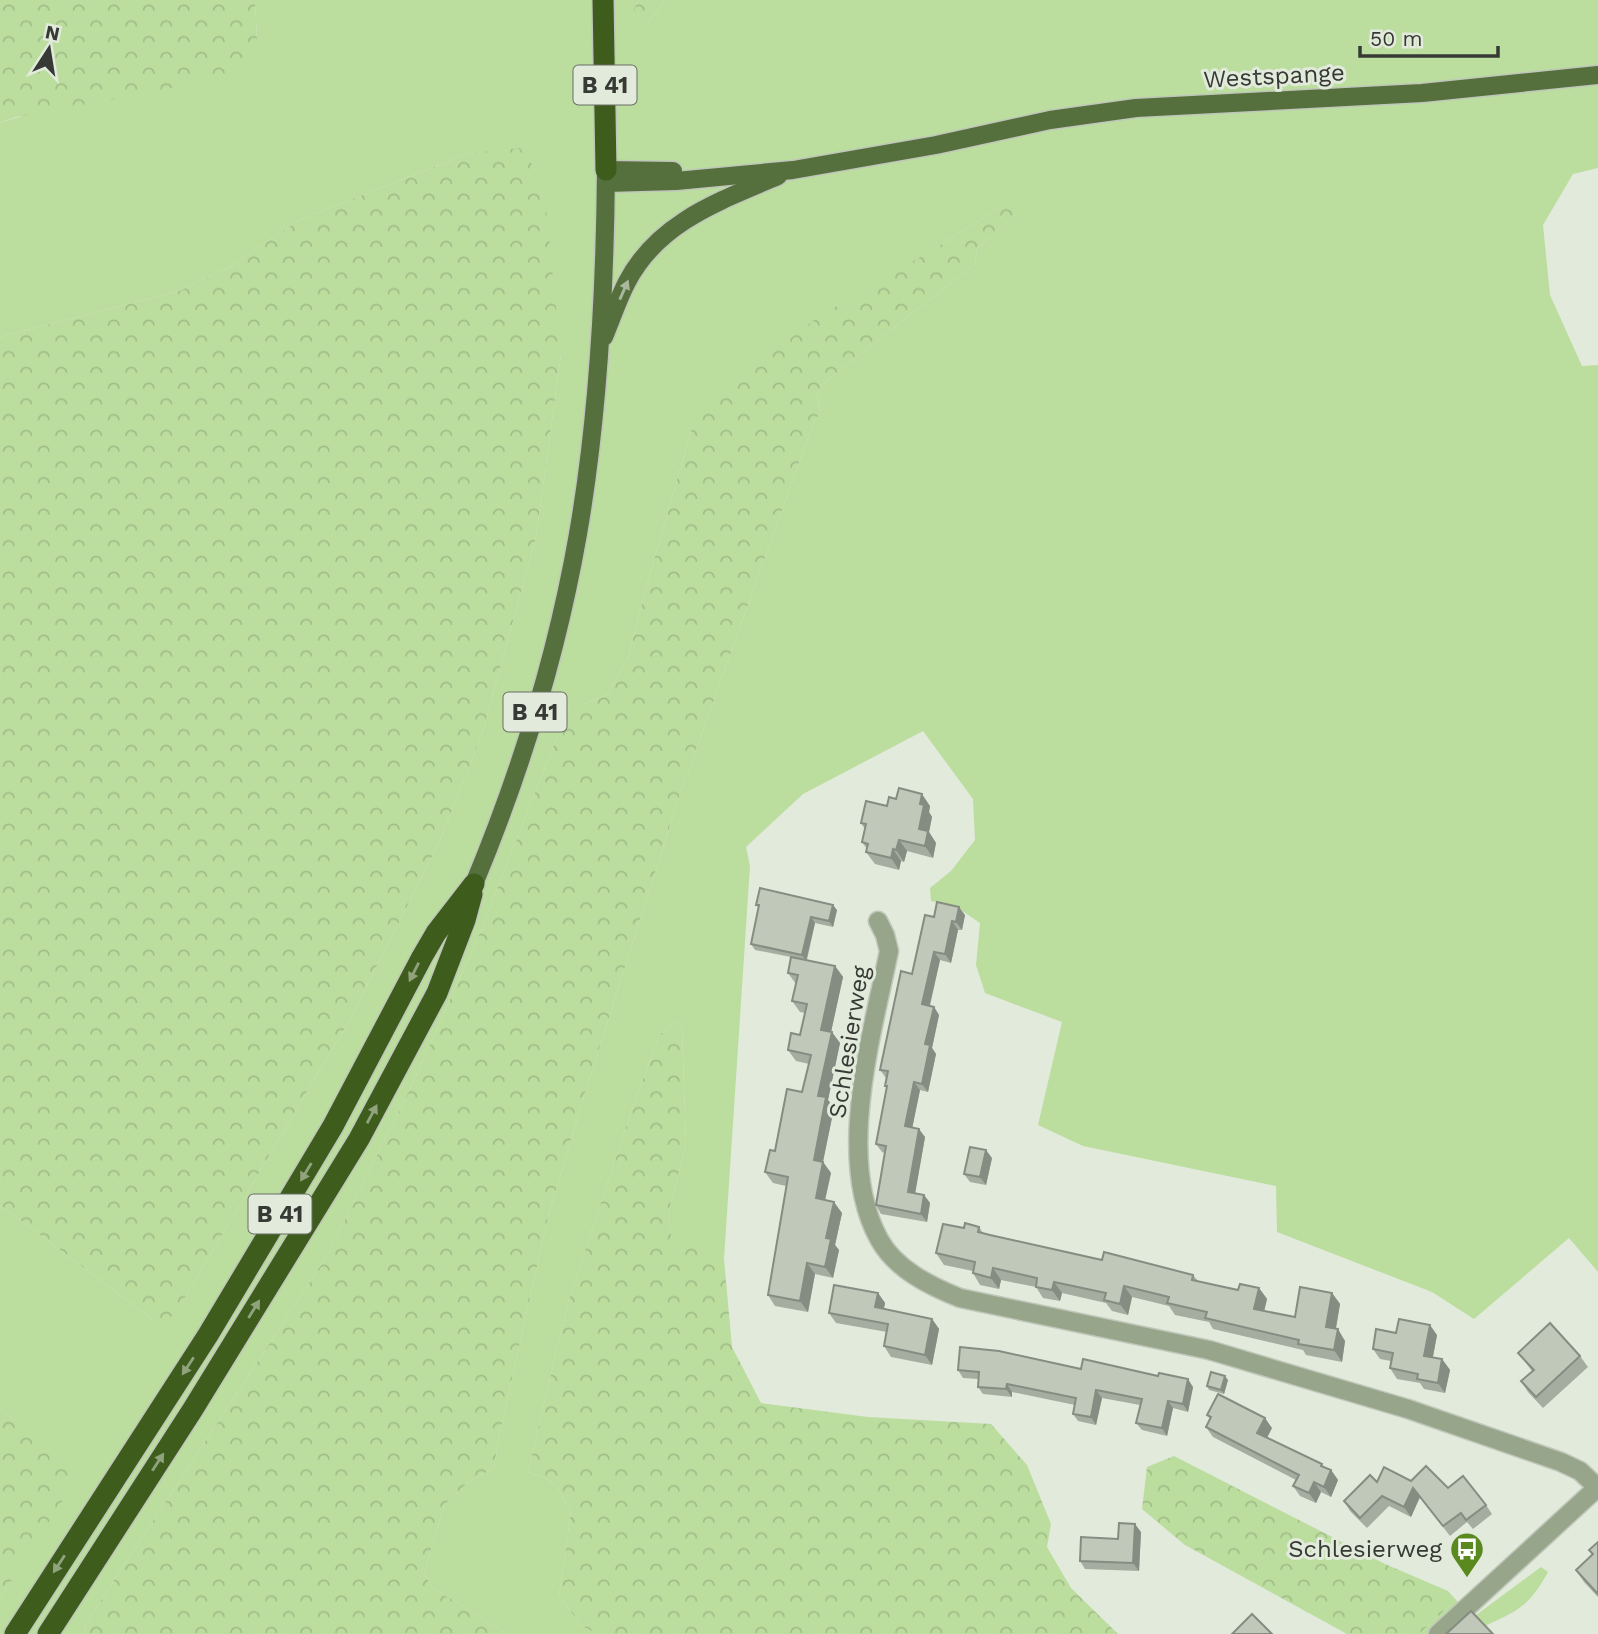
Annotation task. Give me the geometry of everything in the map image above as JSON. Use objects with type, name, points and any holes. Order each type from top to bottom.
[{"type":"highway","name":"B 41","points":[[603,0],[606,177]]},
{"type":"highway","name":"B 41","points":[[15,1634],[208,1335],[333,1126],[436,933],[474,884]]},
{"type":"highway","name":"B 41","points":[[48,1634],[193,1409],[359,1139],[437,993],[465,920],[474,884]]},
{"type":"main road","name":"Westspange","points":[[793,170],[909,151],[1050,120],[1136,108],[1422,93],[1598,75]]},
{"type":"main road","points":[[606,177],[793,170]]},
{"type":"main road","points":[[598,353],[628,281],[652,247],[667,232],[704,208],[793,170]]},
{"type":"main road","name":"B 41","points":[[474,884],[503,813],[525,747],[561,613],[582,505],[598,353],[606,177]]},
{"type":"street","name":"Schlesierweg","points":[[878,921],[886,934],[890,951],[865,1070],[859,1118],[859,1164],[865,1202],[879,1240],[898,1263],[929,1286],[960,1298],[1209,1350],[1419,1412],[1561,1462],[1580,1471],[1598,1487]]},
{"type":"street","points":[[1438,1634],[1598,1487]]},
{"type":"green space","points":[[0,0],[255,0],[257,40],[240,69],[164,90],[16,117],[0,123]]},
{"type":"green space","points":[[255,0],[639,0],[633,11],[635,30],[648,23],[665,0],[1598,0],[1598,168],[1573,174],[1543,225],[1550,295],[1582,366],[1598,365],[1598,1272],[1569,1238],[1474,1319],[1432,1292],[1277,1232],[1276,1186],[1083,1146],[1038,1125],[1062,1022],[985,993],[976,965],[980,923],[955,906],[931,901],[930,888],[951,871],[975,840],[973,799],[923,731],[803,794],[746,847],[750,866],[724,1259],[672,1240],[668,1214],[686,1144],[682,1029],[678,1021],[660,1034],[634,1103],[568,1302],[528,1472],[557,1486],[571,1512],[559,1596],[582,1626],[597,1634],[508,1634],[433,1588],[424,1574],[444,1505],[470,1481],[494,1468],[548,1217],[585,1093],[678,800],[814,421],[821,412],[817,394],[821,385],[975,264],[977,249],[1015,215],[1000,207],[934,249],[692,428],[628,658],[607,695],[584,704],[570,704],[479,935],[410,1089],[327,1256],[86,1623],[84,1634],[0,1634],[0,1598],[35,1541],[70,1456],[0,1410],[0,1205],[152,1319],[184,1299],[349,1021],[439,843],[482,734],[536,537],[561,355],[470,153],[299,220],[231,266],[179,291],[0,337],[0,123],[257,40]]},
{"type":"green space","points":[[639,0],[665,0],[648,23],[634,31],[633,11]]},
{"type":"green space","points":[[520,148],[543,179],[561,355],[536,537],[482,734],[439,843],[349,1021],[184,1299],[168,1321],[152,1319],[0,1205],[0,337],[179,291],[231,266],[299,220],[470,153]]},
{"type":"green space","points":[[1017,206],[1015,215],[977,249],[975,264],[821,385],[817,395],[821,412],[814,421],[678,800],[585,1093],[548,1217],[494,1468],[470,1481],[444,1505],[424,1574],[433,1588],[508,1634],[84,1634],[86,1623],[327,1256],[410,1089],[479,935],[570,704],[584,704],[607,695],[628,658],[692,428],[722,392],[818,317],[1000,207]]},
{"type":"green space","points":[[678,1021],[682,1029],[686,1144],[668,1214],[672,1239],[724,1259],[732,1347],[761,1403],[868,1417],[991,1424],[1027,1465],[1051,1524],[1047,1547],[1071,1588],[1118,1634],[597,1634],[582,1626],[559,1596],[571,1512],[557,1486],[528,1472],[568,1302],[634,1103],[660,1034]]},
{"type":"green space","points":[[0,1410],[71,1456],[79,1475],[0,1598]]},
{"type":"green space","points":[[1174,1456],[1385,1564],[1448,1591],[1456,1600],[1419,1634],[1347,1634],[1185,1545],[1142,1509],[1147,1467]]},
{"type":"green space","points":[[1541,1567],[1548,1572],[1530,1598],[1515,1611],[1475,1634],[1419,1634],[1456,1600],[1472,1618]]},
{"type":"building","points":[[899,788],[922,794],[920,804],[924,805],[919,829],[928,831],[925,846],[899,840],[891,858],[866,852],[868,844],[862,842],[866,824],[861,823],[866,801],[887,806],[889,797],[896,799]]},
{"type":"building","points":[[760,888],[833,905],[829,921],[811,917],[802,955],[751,944]]},
{"type":"building","points":[[937,902],[959,907],[956,922],[952,921],[945,954],[934,952],[922,1004],[934,1007],[925,1044],[930,1045],[922,1084],[914,1082],[905,1126],[919,1129],[908,1192],[924,1195],[921,1214],[876,1205],[886,1146],[876,1144],[888,1071],[880,1070],[901,971],[912,974],[925,915],[934,917]]},
{"type":"building","points":[[791,957],[835,966],[821,1030],[832,1032],[818,1096],[826,1097],[814,1160],[823,1162],[816,1198],[834,1202],[826,1238],[831,1239],[825,1267],[807,1263],[800,1301],[768,1295],[788,1177],[765,1172],[770,1150],[775,1151],[787,1089],[802,1092],[811,1055],[788,1050],[791,1033],[800,1035],[807,1004],[792,1001],[798,975],[788,973]]},
{"type":"building","points":[[970,1147],[986,1150],[980,1177],[964,1174]]},
{"type":"building","points":[[965,1223],[979,1227],[978,1232],[1102,1260],[1104,1252],[1193,1275],[1192,1280],[1238,1290],[1240,1284],[1259,1288],[1254,1309],[1295,1317],[1300,1287],[1332,1293],[1326,1327],[1338,1329],[1334,1350],[1298,1344],[1299,1340],[1205,1318],[1207,1312],[1167,1303],[1169,1297],[1124,1286],[1120,1304],[1104,1300],[1106,1293],[1054,1282],[1052,1290],[1036,1287],[1037,1278],[993,1268],[991,1278],[973,1273],[975,1262],[936,1253],[943,1224],[964,1228]]},
{"type":"building","points":[[834,1285],[878,1293],[875,1307],[932,1319],[925,1355],[884,1346],[888,1324],[829,1313]]},
{"type":"building","points":[[1399,1319],[1430,1325],[1424,1356],[1442,1359],[1438,1383],[1417,1379],[1418,1374],[1390,1368],[1393,1353],[1373,1349],[1376,1329],[1396,1333]]},
{"type":"building","points":[[1550,1323],[1580,1356],[1536,1397],[1521,1381],[1534,1370],[1518,1353]]},
{"type":"building","points":[[960,1347],[999,1351],[1081,1369],[1083,1359],[1158,1376],[1159,1373],[1188,1379],[1183,1404],[1168,1401],[1162,1428],[1136,1423],[1142,1399],[1096,1390],[1091,1417],[1073,1414],[1076,1398],[1007,1384],[1006,1389],[978,1387],[979,1372],[958,1370]]},
{"type":"building","points":[[1211,1372],[1225,1376],[1221,1390],[1207,1386]]},
{"type":"building","points":[[1218,1394],[1265,1418],[1257,1433],[1331,1470],[1324,1487],[1314,1482],[1309,1493],[1293,1486],[1299,1475],[1206,1427],[1211,1417],[1207,1415]]},
{"type":"building","points":[[1426,1466],[1448,1488],[1463,1476],[1486,1505],[1466,1520],[1461,1513],[1443,1526],[1413,1488],[1404,1507],[1382,1496],[1360,1518],[1344,1501],[1370,1475],[1377,1482],[1384,1467],[1411,1481]]},
{"type":"building","points":[[1119,1523],[1135,1524],[1133,1563],[1080,1561],[1081,1537],[1118,1539]]},
{"type":"building","points":[[1598,1542],[1598,1594],[1576,1570],[1593,1554],[1589,1550]]},
{"type":"building","points":[[1471,1611],[1493,1634],[1446,1634]]},
{"type":"building","points":[[1252,1614],[1272,1634],[1232,1634]]},
{"type":"place","name":"Schlesierweg","points":[[1467,1579]]}]
